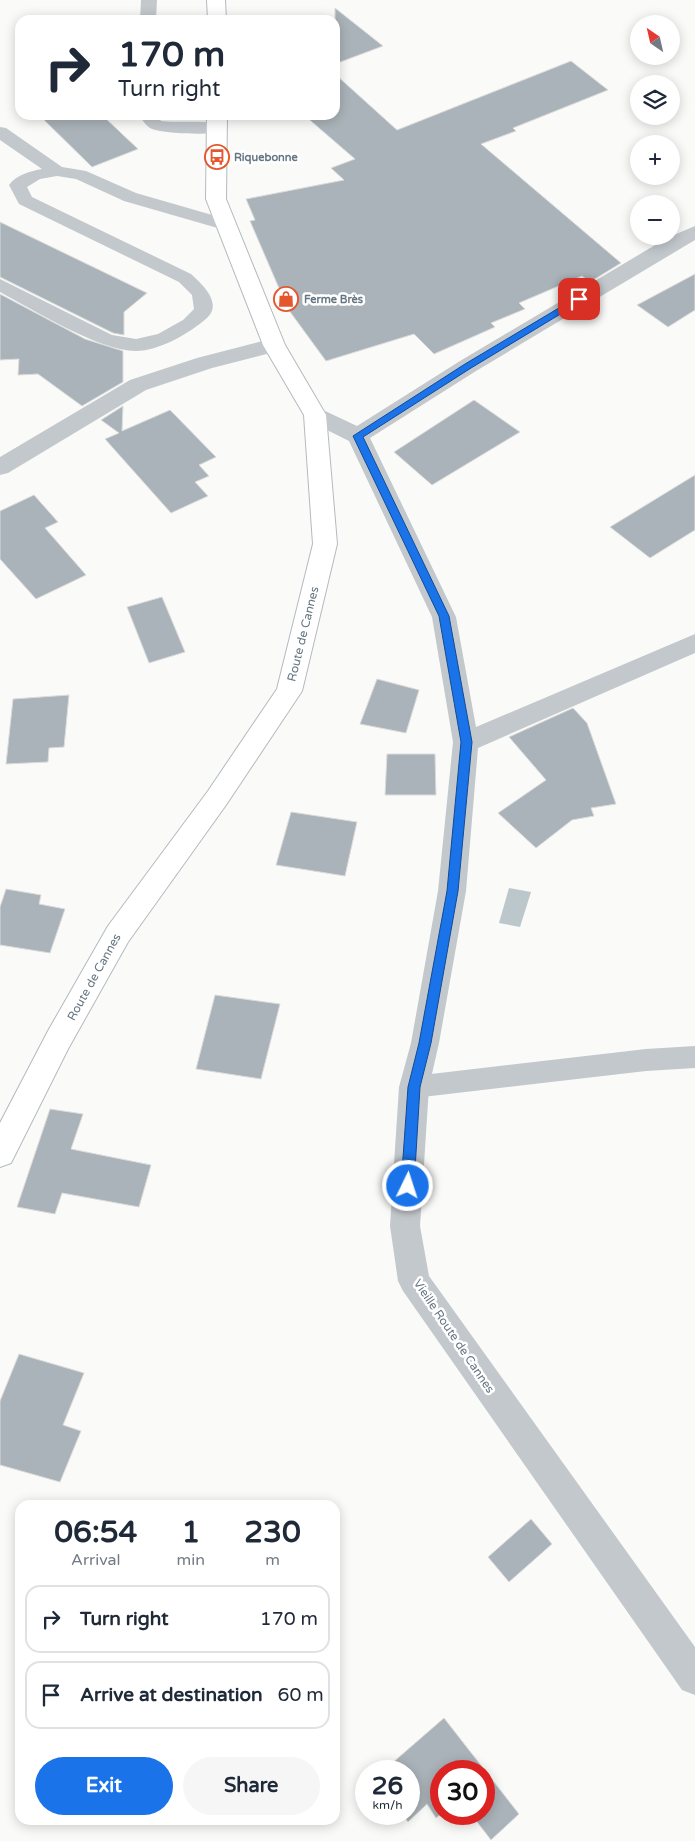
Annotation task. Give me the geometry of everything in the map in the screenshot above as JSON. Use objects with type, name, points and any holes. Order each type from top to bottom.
[{"type":"main road","points":[[216,0],[217,15]]},
{"type":"main road","name":"Route de Cannes","points":[[0,1153],[58,1040],[118,934],[217,798],[289,691],[325,544],[314,415],[279,353],[216,199],[217,122]]},
{"type":"street","points":[[314,415],[358,436],[476,361],[674,242],[695,232]]},
{"type":"street","points":[[0,467],[138,385],[172,374],[262,368],[279,353]]},
{"type":"street","name":"Vieille Route de Cannes","points":[[358,436],[444,616],[466,742],[452,891],[425,1043],[414,1087],[405,1226],[414,1281],[695,1678]]},
{"type":"street","points":[[466,742],[695,642]]},
{"type":"lane","points":[[148,15],[149,0]]},
{"type":"lane","points":[[152,120],[156,124],[184,128],[217,122]]},
{"type":"lane","points":[[0,132],[57,171]]},
{"type":"lane","points":[[0,285],[107,340],[136,345],[164,338],[189,324],[203,311],[201,293],[185,278],[26,200],[18,185],[36,175],[57,171],[80,175],[130,197],[227,225]]},
{"type":"lane","points":[[414,1087],[646,1060],[695,1057]]},
{"type":"shaded area","points":[[509,888],[531,892],[520,927],[499,923]]},
{"type":"building","points":[[335,8],[383,46],[340,62],[340,15],[335,15]]},
{"type":"building","points":[[571,61],[608,90],[513,128],[516,131],[481,144],[621,263],[590,282],[582,276],[519,303],[525,309],[491,323],[495,327],[434,354],[414,334],[326,361],[288,309],[250,221],[255,220],[246,199],[344,180],[331,168],[355,159],[310,120],[340,120],[340,79],[397,130]]},
{"type":"building","points":[[44,120],[107,120],[138,149],[92,167]]},
{"type":"building","points":[[0,222],[147,293],[124,312],[124,335],[113,333],[0,277]]},
{"type":"building","points":[[695,274],[695,310],[668,327],[637,305]]},
{"type":"building","points":[[0,294],[85,339],[123,351],[123,382],[82,406],[38,374],[18,375],[19,359],[0,360]]},
{"type":"building","points":[[474,400],[520,432],[432,485],[394,452]]},
{"type":"building","points":[[123,406],[122,431],[170,410],[216,457],[199,465],[209,476],[195,482],[208,496],[171,513],[105,439],[119,433],[101,420]]},
{"type":"building","points":[[695,475],[695,530],[650,558],[610,527]]},
{"type":"building","points":[[34,495],[58,522],[45,528],[86,575],[36,599],[0,559],[0,511]]},
{"type":"building","points":[[162,597],[185,652],[149,663],[127,607]]},
{"type":"building","points":[[377,679],[419,690],[406,733],[360,724]]},
{"type":"building","points":[[69,695],[64,747],[49,748],[48,762],[6,764],[13,699]]},
{"type":"building","points":[[573,708],[587,723],[616,804],[591,808],[594,816],[572,820],[536,848],[498,813],[546,780],[509,737]]},
{"type":"building","points":[[387,754],[435,754],[436,795],[385,795]]},
{"type":"building","points":[[291,812],[357,822],[345,876],[276,865]]},
{"type":"building","points":[[6,889],[41,895],[39,904],[65,909],[50,953],[0,945],[0,907]]},
{"type":"building","points":[[215,995],[280,1004],[261,1079],[196,1069]]},
{"type":"building","points":[[50,1109],[83,1114],[71,1149],[151,1165],[139,1207],[62,1193],[55,1214],[17,1207]]},
{"type":"building","points":[[19,1354],[84,1373],[63,1425],[81,1431],[60,1482],[0,1465],[0,1401]]},
{"type":"building","points":[[531,1519],[552,1544],[509,1582],[488,1557]]},
{"type":"building","points":[[444,1718],[477,1760],[430,1760],[430,1809],[427,1804],[420,1811],[420,1760],[396,1760]]},
{"type":"building","points":[[495,1783],[519,1814],[491,1840],[479,1825],[495,1825]]},
{"type":"place","name":"Riquebonne","points":[[217,157]]},
{"type":"place","name":"Ferme Brès","points":[[286,299]]},
{"type":"route","points":[[408,1186],[414,1087],[425,1043],[452,891],[466,742],[444,616],[358,436],[468,366],[579,299]]}]
